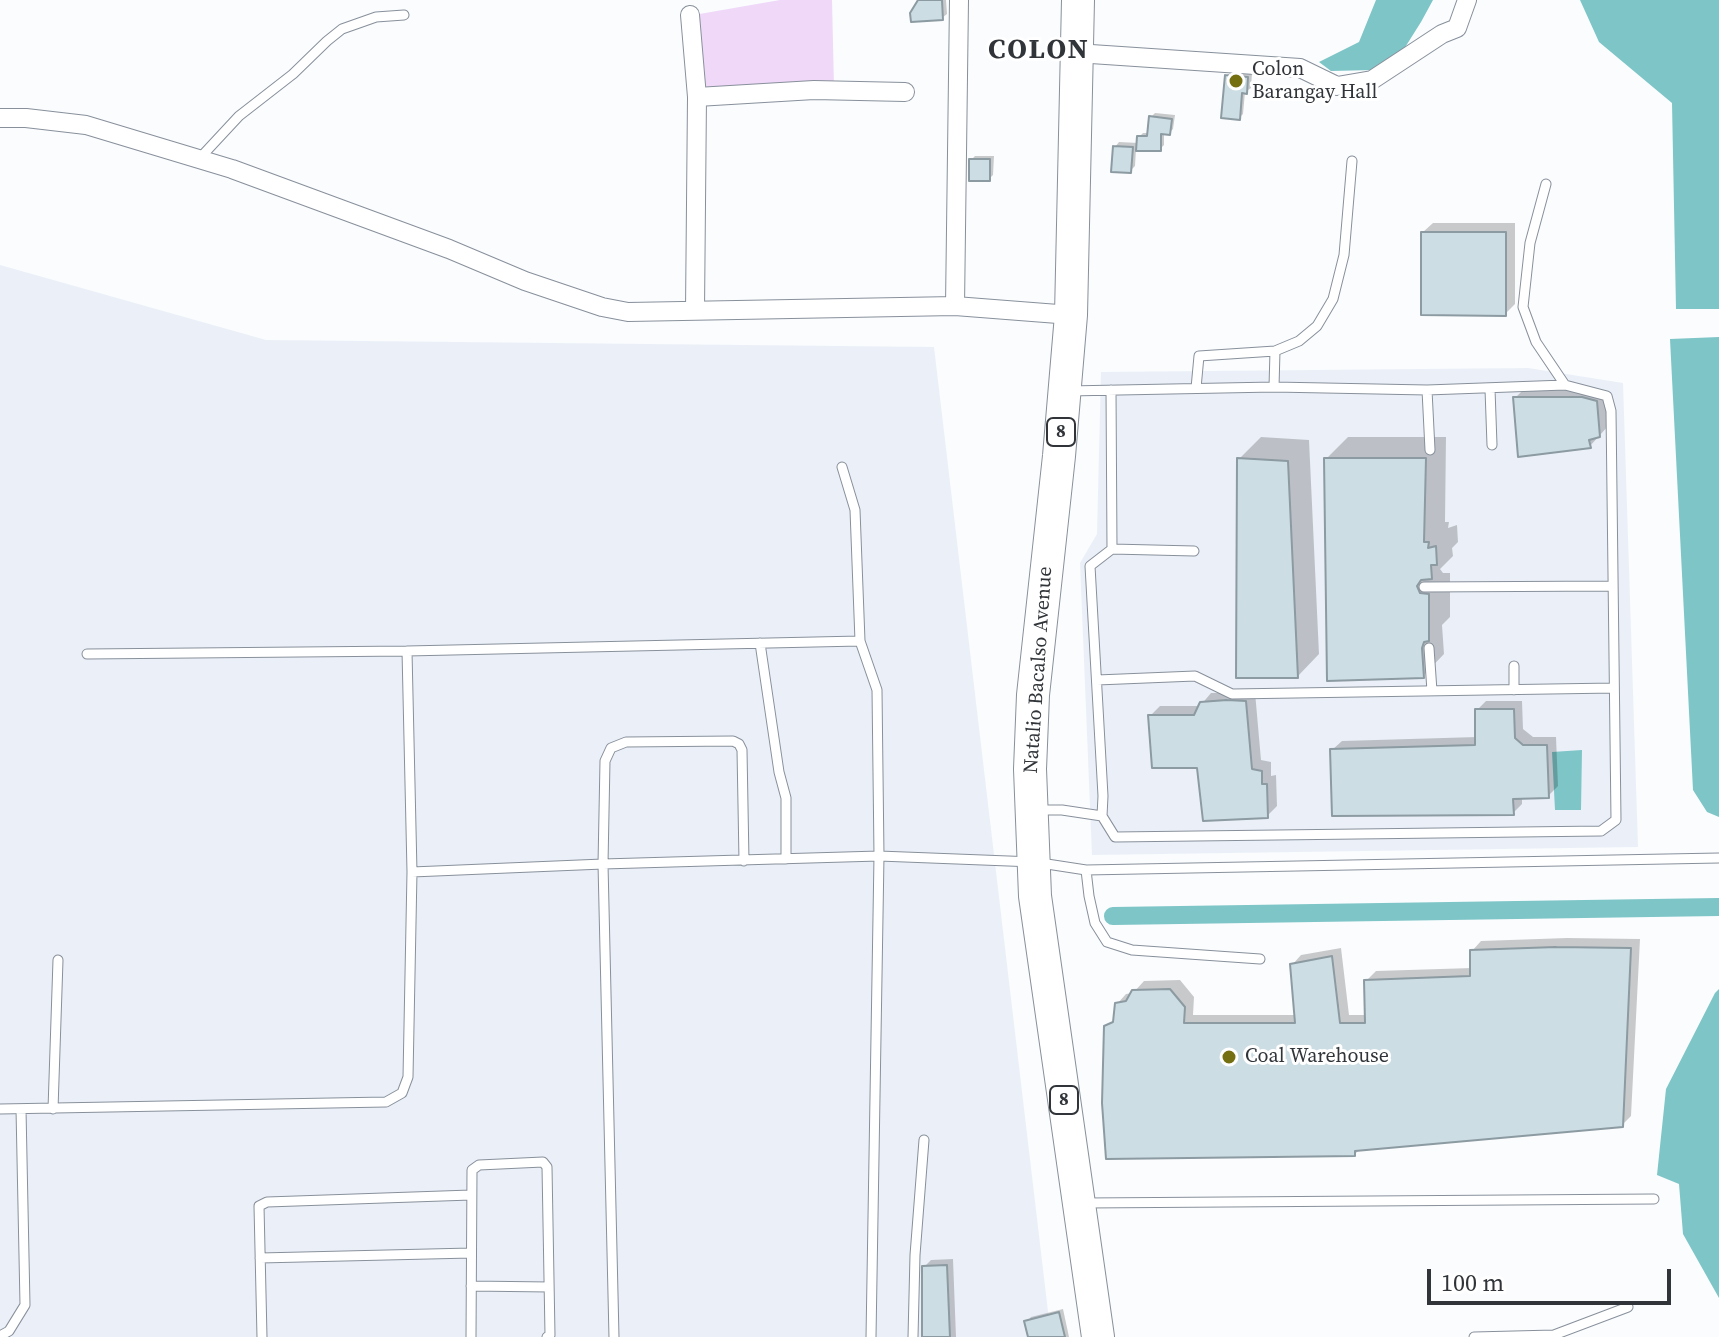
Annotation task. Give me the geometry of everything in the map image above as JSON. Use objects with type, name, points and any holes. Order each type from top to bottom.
[{"type":"highway","name":"Natalio Bacalso Avenue","points":[[1078,0],[1071,315],[1033,695],[1030,769],[1035,896],[1098,1337]]},
{"type":"street","points":[[955,306],[959,0]]},
{"type":"street","points":[[1076,53],[1300,68],[1337,86],[1372,80],[1442,34],[1457,28],[1467,0]]},
{"type":"street","points":[[690,15],[697,97],[695,310]]},
{"type":"street","points":[[697,97],[814,90],[905,92]]},
{"type":"street","points":[[0,118],[86,125],[232,169],[449,249],[525,281],[602,307],[628,312],[955,306],[1071,315]]},
{"type":"lane","points":[[199,159],[239,116],[293,74],[342,29],[376,17],[404,15]]},
{"type":"lane","points":[[1196,388],[1199,356],[1275,351],[1299,341],[1317,326],[1333,299],[1344,255],[1352,161]]},
{"type":"lane","points":[[1546,184],[1530,243],[1523,307],[1536,342],[1565,385]]},
{"type":"lane","points":[[1274,387],[1275,351]]},
{"type":"lane","points":[[1065,391],[1274,387],[1427,390],[1565,385],[1607,396],[1611,411],[1616,820],[1601,831],[1115,837],[1102,816],[1090,566],[1112,549],[1194,551]]},
{"type":"lane","points":[[1490,389],[1492,445]]},
{"type":"lane","points":[[1111,390],[1112,549]]},
{"type":"lane","points":[[1427,390],[1430,450]]},
{"type":"lane","points":[[842,467],[855,510],[860,641],[877,690],[879,856],[871,1337]]},
{"type":"lane","points":[[1424,587],[1613,586]]},
{"type":"lane","points":[[87,654],[860,641]]},
{"type":"lane","points":[[760,643],[779,772],[786,798],[786,859]]},
{"type":"lane","points":[[1429,648],[1432,691]]},
{"type":"lane","points":[[0,1109],[386,1102],[402,1093],[408,1077],[412,872],[407,651]]},
{"type":"lane","points":[[1514,666],[1514,690]]},
{"type":"lane","points":[[1097,680],[1195,676],[1232,694],[1614,688]]},
{"type":"lane","points":[[614,1337],[603,864],[605,761],[611,748],[626,742],[733,741],[739,744],[742,750],[744,861]]},
{"type":"lane","points":[[1032,810],[1062,810],[1102,816]]},
{"type":"lane","points":[[412,872],[879,856],[1034,862],[1086,870],[1719,858]]},
{"type":"lane","points":[[1086,870],[1095,923],[1107,942],[1132,950],[1260,959]]},
{"type":"lane","points":[[53,1109],[58,960]]},
{"type":"lane","points":[[0,1336],[9,1331],[25,1305],[21,1109]]},
{"type":"lane","points":[[913,1337],[915,1255],[924,1140]]},
{"type":"lane","points":[[471,1337],[472,1170],[479,1165],[543,1162],[547,1167],[550,1335],[547,1337]]},
{"type":"lane","points":[[262,1337],[259,1206],[267,1202],[471,1195]]},
{"type":"lane","points":[[1078,1203],[1654,1199]]},
{"type":"lane","points":[[260,1258],[471,1253]]},
{"type":"lane","points":[[471,1286],[549,1287]]},
{"type":"lane","points":[[1474,1337],[1554,1335],[1628,1307]]},
{"type":"shaded area","points":[[780,0],[832,0],[834,88],[687,87],[688,16]]},
{"type":"shaded area","points":[[0,265],[266,340],[934,347],[1051,1337],[0,1337]]},
{"type":"shaded area","points":[[1528,368],[1623,383],[1638,847],[1092,855],[1080,563],[1097,534],[1101,372]]},
{"type":"water","points":[[1376,0],[1433,0],[1404,49],[1373,70],[1331,71],[1319,62],[1359,42]]},
{"type":"water","points":[[1580,0],[1719,0],[1719,309],[1676,309],[1672,103],[1599,42]]},
{"type":"water","points":[[1719,337],[1719,817],[1707,812],[1693,790],[1670,339]]},
{"type":"water","points":[[1582,750],[1581,810],[1555,810],[1552,752]]},
{"type":"water","points":[[1719,989],[1719,1298],[1683,1234],[1679,1184],[1657,1175],[1666,1089]]},
{"type":"building","points":[[918,0],[942,0],[943,20],[911,22],[910,13]]},
{"type":"building","points":[[1225,75],[1248,77],[1247,94],[1242,93],[1240,120],[1221,118]]},
{"type":"building","points":[[1149,116],[1172,119],[1170,135],[1161,134],[1161,151],[1136,151],[1137,136],[1147,136]]},
{"type":"building","points":[[1113,146],[1133,147],[1131,173],[1111,172]]},
{"type":"building","points":[[969,159],[990,159],[990,181],[969,181]]},
{"type":"building","points":[[1421,232],[1506,232],[1506,316],[1421,315]]},
{"type":"building","points":[[1513,397],[1582,397],[1597,401],[1600,437],[1589,440],[1591,448],[1518,457]]},
{"type":"building","points":[[1237,458],[1288,461],[1298,678],[1236,678]]},
{"type":"building","points":[[1324,458],[1426,458],[1424,542],[1429,542],[1428,548],[1436,546],[1437,565],[1431,565],[1432,579],[1421,580],[1417,586],[1420,593],[1429,594],[1429,641],[1424,642],[1422,648],[1424,678],[1327,681]]},
{"type":"building","points":[[1246,701],[1252,769],[1262,771],[1262,784],[1267,784],[1268,818],[1203,821],[1197,768],[1152,768],[1148,715],[1194,715],[1200,702]]},
{"type":"building","points":[[1475,709],[1514,709],[1515,738],[1523,745],[1547,745],[1549,798],[1513,799],[1514,815],[1332,816],[1330,749],[1475,745]]},
{"type":"building","points":[[1631,948],[1623,1127],[1355,1151],[1355,1156],[1106,1159],[1102,1103],[1104,1026],[1113,1022],[1115,1003],[1126,1001],[1132,990],[1170,989],[1185,1007],[1184,1023],[1295,1023],[1290,964],[1332,956],[1340,1023],[1365,1023],[1364,980],[1470,976],[1470,950]]},
{"type":"building","points":[[947,1265],[950,1337],[922,1337],[922,1266]]},
{"type":"building","points":[[1059,1312],[1065,1337],[1028,1337],[1024,1321]]},
{"type":"waterway","points":[[1113,916],[1719,907]]},
{"type":"place","name":"Colon Barangay Hall","points":[[1236,81]]},
{"type":"place","name":"Coal Warehouse","points":[[1229,1057]]},
{"type":"district","name":"COLON","points":[[1039,51]]}]
